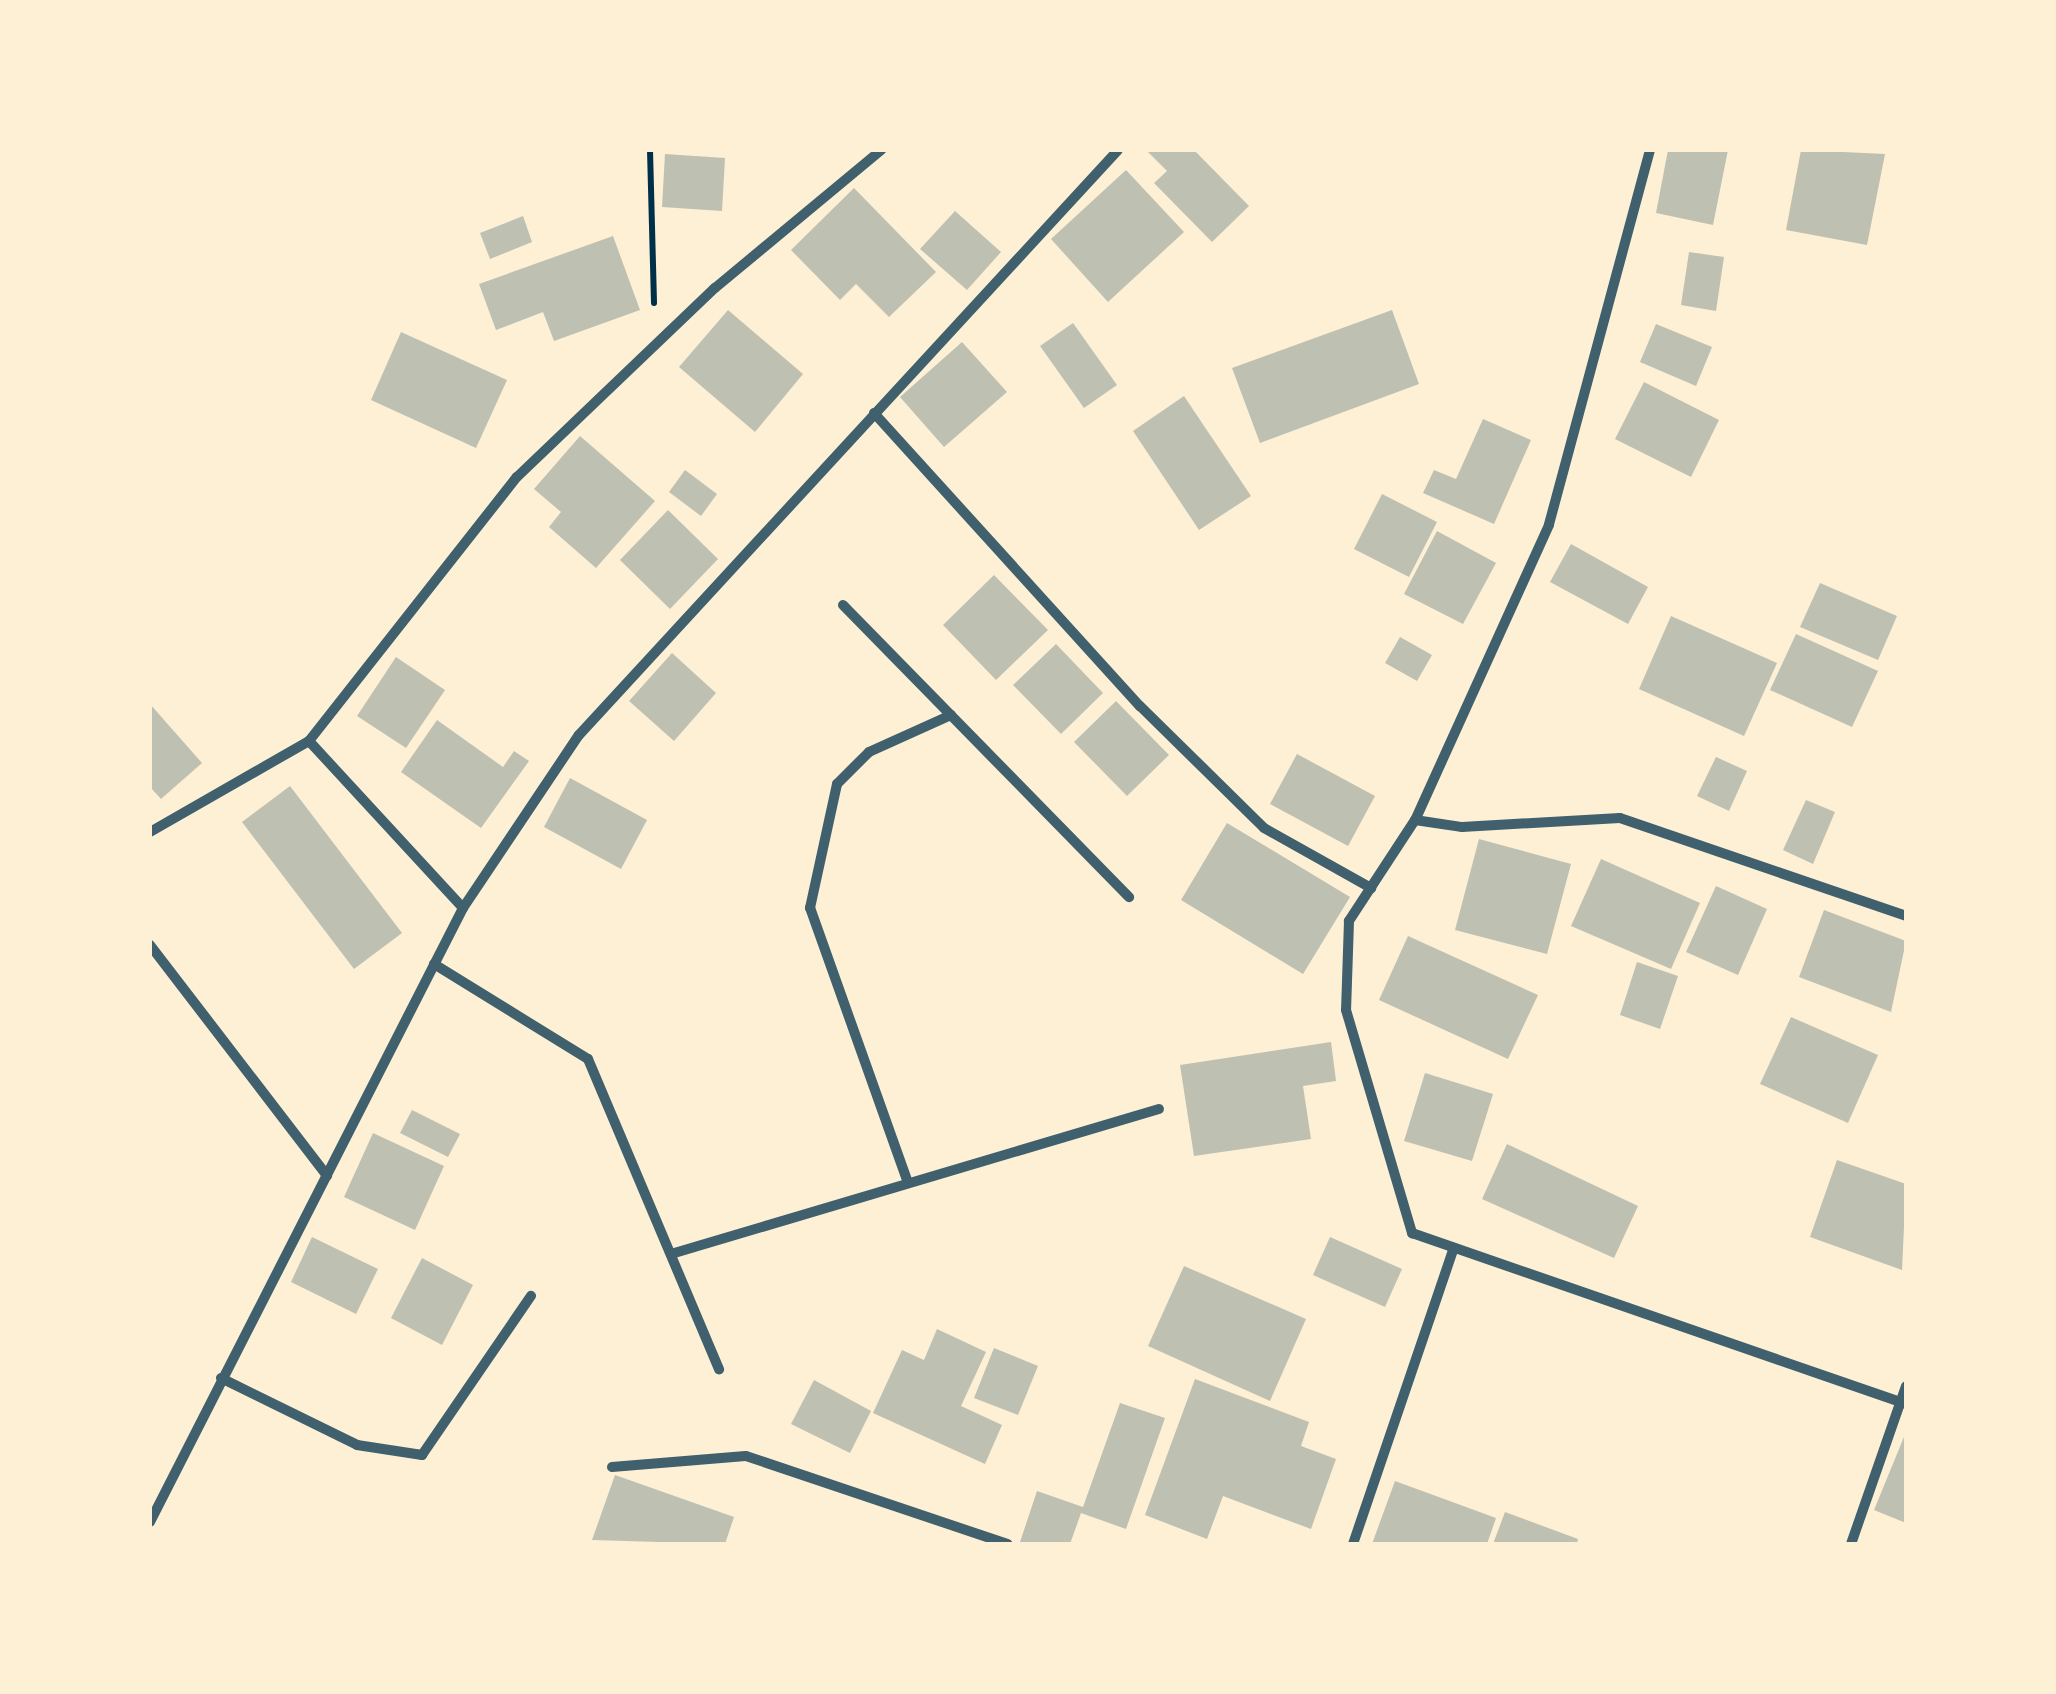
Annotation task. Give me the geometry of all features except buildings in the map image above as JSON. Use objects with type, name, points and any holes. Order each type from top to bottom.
[{"type":"street","points":[[150,832],[308,741],[518,476],[666,334],[881,150]]},
{"type":"street","points":[[150,1522],[463,908],[579,735],[1118,150]]},
{"type":"street","points":[[1650,150],[1609,329],[1549,525],[1415,820],[1349,920],[1346,1010],[1412,1234],[1904,1403]]},
{"type":"street","points":[[874,413],[1140,706],[1264,828],[1371,888]]},
{"type":"street","points":[[843,605],[1128,897]]},
{"type":"street","points":[[907,1180],[810,908],[837,784],[869,752],[951,716]]},
{"type":"street","points":[[308,741],[463,908]]},
{"type":"street","points":[[1415,820],[1462,827],[1620,818],[1906,916]]},
{"type":"street","points":[[150,945],[327,1176]]},
{"type":"street","points":[[434,964],[588,1059],[719,1369]]},
{"type":"street","points":[[671,1254],[907,1180],[1159,1109]]},
{"type":"street","points":[[1353,1544],[1454,1248]]},
{"type":"street","points":[[222,1378],[357,1445],[422,1455],[530,1296]]},
{"type":"street","points":[[1851,1544],[1904,1403],[1906,1386]]},
{"type":"street","points":[[612,1467],[746,1456],[1008,1544]]},
{"type":"path","points":[[650,150],[649,288],[666,334]]}]
